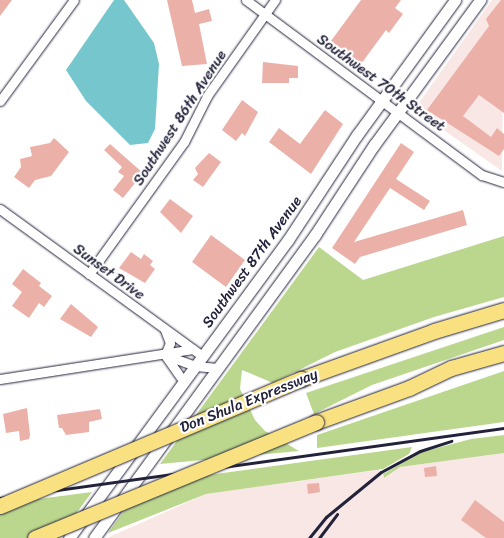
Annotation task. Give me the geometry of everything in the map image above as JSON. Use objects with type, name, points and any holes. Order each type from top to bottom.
[{"type":"highway","name":"Don Shula Expressway","points":[[0,506],[301,379],[434,331],[504,310]]},
{"type":"highway","points":[[35,538],[316,422],[409,388],[451,368],[504,353]]},
{"type":"main road","name":"Southwest 87th Avenue","points":[[69,538],[196,366],[198,353],[288,240],[382,100],[455,0]]},
{"type":"main road","points":[[94,538],[315,235],[398,112],[480,0]]},
{"type":"main road","points":[[288,240],[315,235]]},
{"type":"main road","points":[[198,353],[218,368]]},
{"type":"street","points":[[0,101],[74,0]]},
{"type":"street","name":"Southwest 70th Street","points":[[246,0],[482,175],[503,182]]},
{"type":"street","name":"Southwest 86th Avenue","points":[[89,274],[184,142],[207,96],[275,0]]},
{"type":"street","name":"Sunset Drive","points":[[0,209],[198,353]]},
{"type":"street","points":[[165,330],[170,343],[166,355]]},
{"type":"street","points":[[0,379],[166,355],[198,353]]},
{"type":"street","points":[[166,355],[196,366],[218,368]]},
{"type":"street","points":[[166,355],[184,382]]},
{"type":"shaded area","points":[[492,0],[504,0],[502,171],[425,117],[418,104]]},
{"type":"shaded area","points":[[504,453],[504,538],[107,538],[206,494],[379,470],[384,478],[400,467]]},
{"type":"green space","points":[[504,236],[504,297],[434,317],[335,352],[273,383],[242,370],[240,389],[255,420],[265,431],[299,451],[160,464],[319,247],[363,280]]},
{"type":"green space","points":[[504,327],[504,340],[372,385],[314,414],[306,393]]},
{"type":"green space","points":[[504,371],[504,422],[317,448],[317,435]]},
{"type":"green space","points":[[504,435],[504,453],[400,467],[384,478],[383,474],[422,452],[471,439]]},
{"type":"green space","points":[[412,447],[409,454],[383,469],[206,494],[108,533],[141,488],[216,474]]},
{"type":"green space","points":[[92,492],[58,538],[0,538],[0,504]]},
{"type":"water","points":[[114,0],[124,0],[154,43],[159,64],[155,129],[148,143],[130,145],[86,101],[66,70]]},
{"type":"building","points":[[0,0],[12,0],[0,16]]},
{"type":"building","points":[[167,0],[192,0],[195,13],[209,9],[212,21],[199,24],[207,64],[182,66]]},
{"type":"building","points":[[361,0],[401,0],[395,8],[403,14],[389,33],[386,30],[361,64],[331,41]]},
{"type":"building","points":[[501,0],[504,0],[504,113],[479,95],[463,116],[491,137],[497,128],[504,134],[504,149],[499,156],[427,110],[489,26],[486,19]]},
{"type":"building","points":[[263,62],[298,66],[298,78],[289,78],[289,83],[262,83]]},
{"type":"building","points":[[242,100],[258,112],[245,136],[242,133],[236,141],[222,130]]},
{"type":"building","points":[[325,110],[343,124],[311,174],[269,142],[279,128],[300,144]]},
{"type":"building","points":[[54,138],[69,152],[51,176],[35,180],[29,188],[14,177],[21,167],[20,159],[32,156],[30,147],[50,143]]},
{"type":"building","points":[[401,143],[414,152],[396,179],[430,201],[424,210],[390,188],[354,242],[463,210],[467,225],[360,257],[355,264],[332,248]]},
{"type":"building","points":[[110,144],[143,173],[123,198],[113,190],[124,176],[118,172],[122,167],[104,150]]},
{"type":"building","points":[[209,153],[221,162],[203,187],[193,180],[198,174],[195,168]]},
{"type":"building","points":[[170,199],[193,216],[181,233],[160,212]]},
{"type":"building","points":[[211,235],[245,260],[226,287],[192,262]]},
{"type":"building","points":[[131,252],[141,259],[144,254],[153,261],[150,265],[155,269],[145,283],[119,268]]},
{"type":"building","points":[[23,269],[41,283],[39,286],[52,296],[44,307],[39,303],[29,318],[12,306],[22,292],[12,284]]},
{"type":"building","points":[[71,304],[98,327],[91,337],[60,319]]},
{"type":"building","points":[[27,408],[30,435],[29,439],[20,441],[19,431],[6,433],[3,414]]},
{"type":"building","points":[[100,409],[102,419],[89,422],[89,432],[66,435],[62,428],[59,428],[57,415]]},
{"type":"building","points":[[436,466],[437,476],[425,477],[424,468]]},
{"type":"building","points":[[319,483],[320,492],[308,494],[307,484]]},
{"type":"building","points":[[475,500],[504,522],[504,538],[486,538],[461,520]]},
{"type":"railway","points":[[0,498],[504,428]]},
{"type":"railway","points":[[309,538],[326,517],[381,472],[420,451],[451,441]]},
{"type":"railway","points":[[319,538],[337,514]]}]
